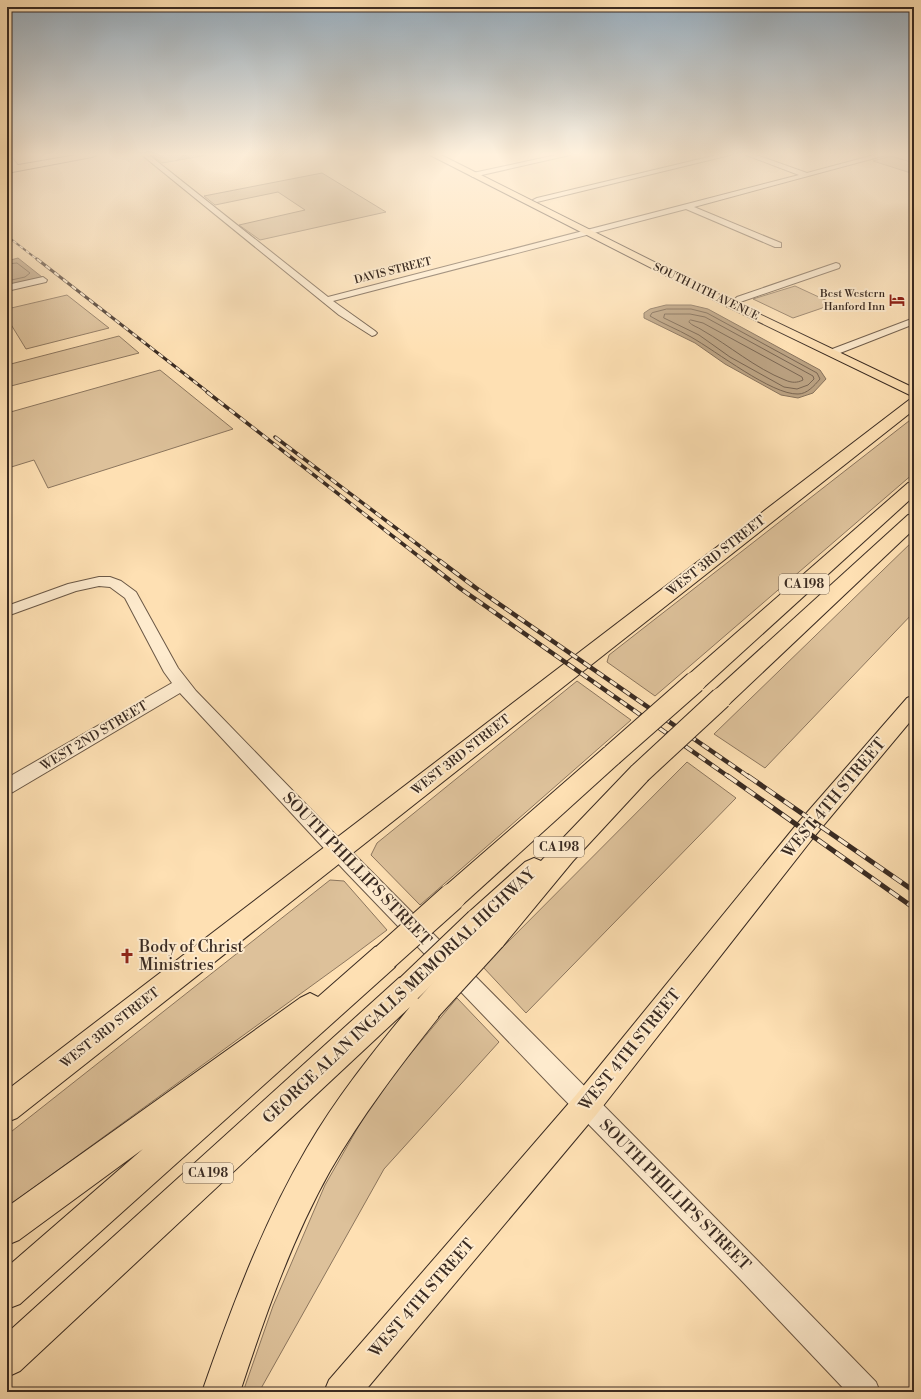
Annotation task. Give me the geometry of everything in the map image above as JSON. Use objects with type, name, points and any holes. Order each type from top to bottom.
[{"type":"highway","name":"CA 198","points":[[7,1291],[914,487]]},
{"type":"highway","name":"CA 198","points":[[418,998],[564,853],[640,773],[914,519]]},
{"type":"highway","points":[[7,1228],[292,1020],[382,960]]},
{"type":"highway","points":[[221,1392],[237,1345],[270,1259],[318,1162],[337,1130],[382,1064],[418,998]]},
{"type":"highway","name":"GEORGE ALAN INGALLS MEMORIAL HIGHWAY","points":[[7,1358],[418,998]]},
{"type":"main road","name":"SOUTH 11TH AVENUE","points":[[564,220],[836,351],[914,381]]},
{"type":"main road","name":"SOUTH 11TH AVENUE","points":[[578,220],[740,299],[914,393]]},
{"type":"main road","name":"WEST 3RD STREET","points":[[7,1108],[914,403]]},
{"type":"main road","name":"WEST 4TH STREET","points":[[341,1392],[586,1105],[805,831],[914,703]]},
{"type":"street","points":[[227,220],[342,313],[372,333]]},
{"type":"street","name":"DAVIS STREET","points":[[327,300],[634,220]]},
{"type":"street","points":[[720,220],[778,245]]},
{"type":"street","points":[[740,299],[836,266]]},
{"type":"street","points":[[7,288],[43,280]]},
{"type":"street","points":[[836,351],[914,321]]},
{"type":"street","name":"SOUTH PHILLIPS STREET","points":[[7,611],[88,583],[103,582],[119,585],[130,595],[172,672],[182,684],[338,850],[749,1270],[866,1392]]},
{"type":"street","name":"WEST 2ND STREET","points":[[7,787],[182,684]]},
{"type":"shaded area","points":[[260,220],[349,220],[260,240],[239,225]]},
{"type":"shaded area","points":[[795,286],[834,304],[793,318],[753,299]]},
{"type":"shaded area","points":[[67,295],[109,328],[26,349],[7,318],[7,309]]},
{"type":"shaded area","points":[[119,336],[139,353],[7,387],[7,365]]},
{"type":"shaded area","points":[[160,370],[233,429],[48,488],[34,460],[8,468],[7,413]]},
{"type":"shaded area","points":[[914,417],[914,473],[655,696],[607,662],[609,655]]},
{"type":"shaded area","points":[[914,540],[914,612],[765,768],[714,734]]},
{"type":"shaded area","points":[[577,681],[631,720],[420,905],[371,855],[377,843]]},
{"type":"shaded area","points":[[687,762],[736,798],[526,1013],[483,967]]},
{"type":"shaded area","points":[[330,880],[344,881],[387,930],[7,1207],[7,1135]]},
{"type":"shaded area","points":[[457,998],[499,1042],[384,1169],[259,1392],[243,1392],[273,1306],[325,1185],[377,1094]]},
{"type":"water","points":[[18,258],[42,277],[7,285],[7,261]]},
{"type":"water","points":[[666,305],[691,305],[708,309],[820,370],[826,379],[813,393],[798,398],[781,395],[725,364],[695,343],[644,318],[644,313],[650,309]]},
{"type":"railway","points":[[7,236],[38,260]]},
{"type":"railway","points":[[37,259],[209,393]]},
{"type":"railway","points":[[207,392],[426,562]]},
{"type":"railway","points":[[275,437],[441,562]]},
{"type":"railway","points":[[425,561],[461,589],[729,777]]},
{"type":"railway","points":[[440,561],[476,588],[749,777]]},
{"type":"railway","points":[[728,776],[914,908]]},
{"type":"railway","points":[[748,776],[914,891]]},
{"type":"place","name":"Best Western Hanford Inn","points":[[897,300]]},
{"type":"place","name":"Body of Christ Ministries","points":[[127,956]]}]
